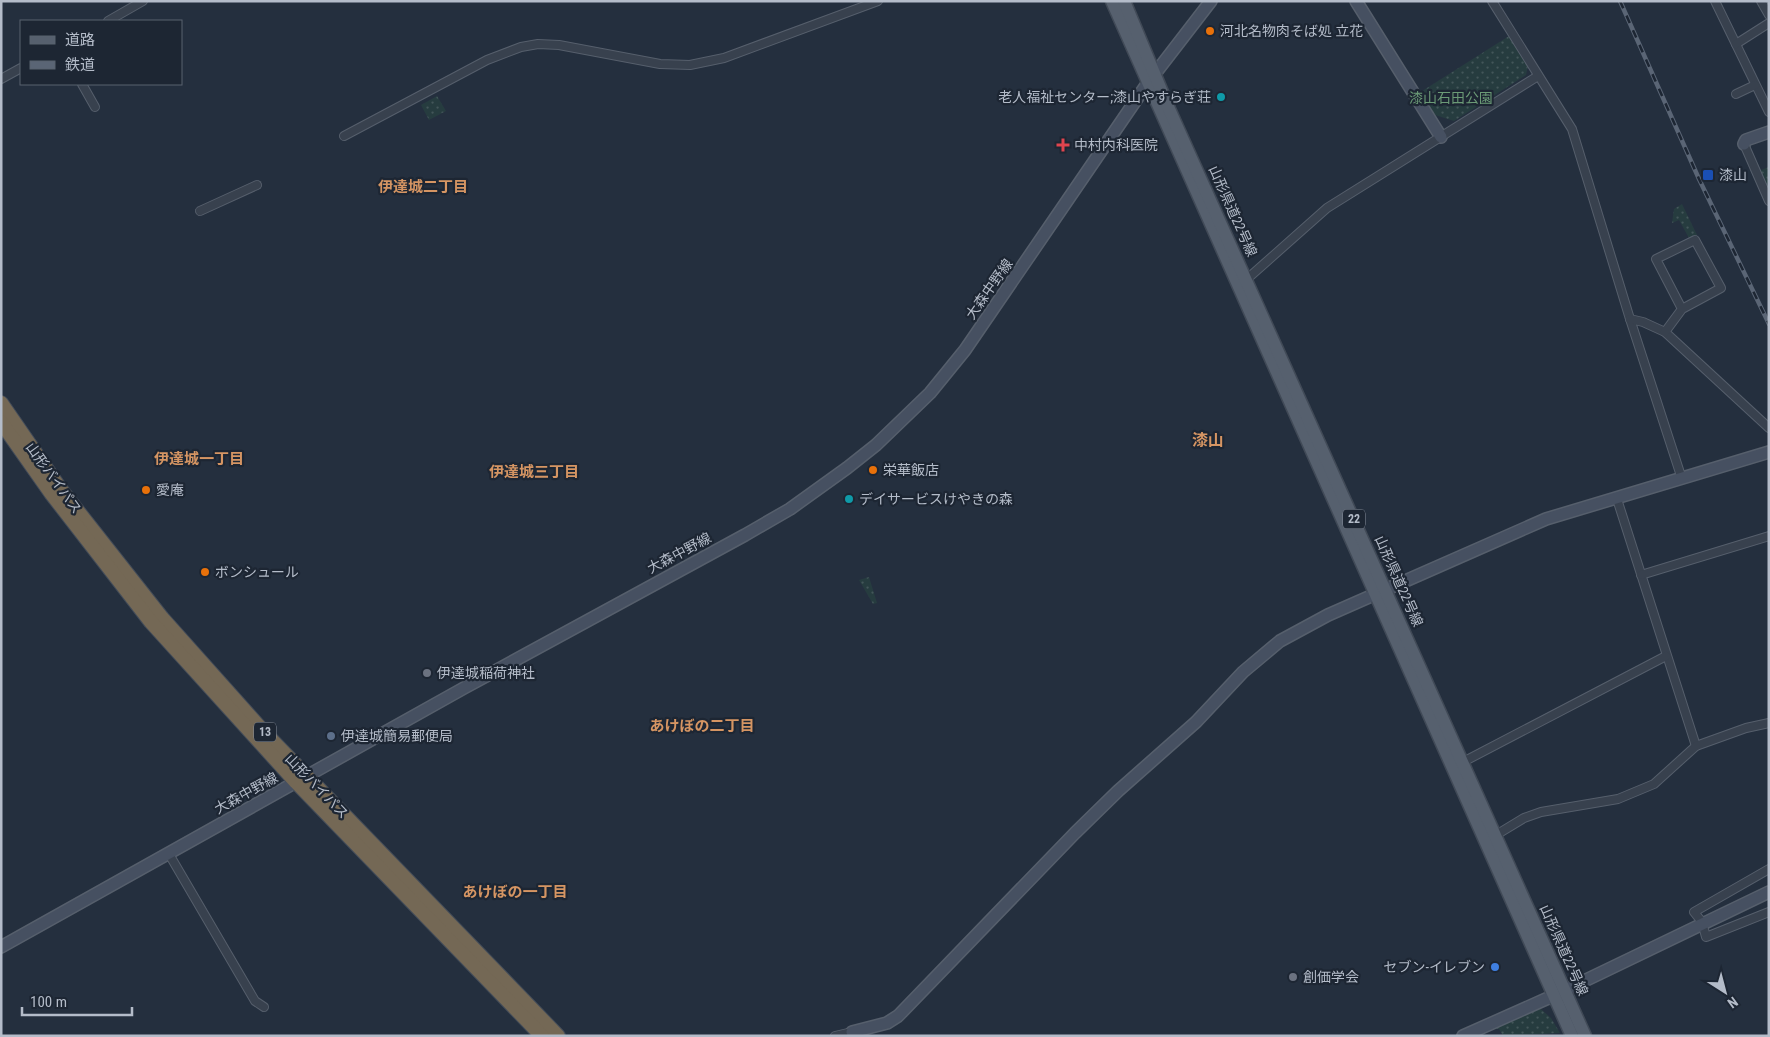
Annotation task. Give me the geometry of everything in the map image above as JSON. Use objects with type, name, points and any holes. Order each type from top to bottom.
[{"type":"highway","name":"山形バイパス","points":[[1,403],[61,490],[162,618],[302,779],[558,1036]]},
{"type":"highway","name":"山形バイパス","points":[[1,422],[56,501],[151,622],[302,779],[542,1036]]},
{"type":"highway","points":[[520,996],[543,1014],[563,1036]]},
{"type":"main road","name":"山形県道22号線","points":[[1112,1],[1247,279],[1381,592],[1496,835],[1561,993],[1572,1036]]},
{"type":"main road","name":"山形県道22号線","points":[[1124,1],[1151,78],[1561,993],[1585,1036]]},
{"type":"street","points":[[110,20],[143,1]]},
{"type":"street","points":[[344,136],[486,60],[521,47],[538,44],[559,45],[660,64],[690,65],[724,58],[878,1]]},
{"type":"street","name":"大森中野線","points":[[1,947],[790,509],[876,445],[930,393],[965,350],[1151,78],[1211,1]]},
{"type":"street","points":[[1356,1],[1441,137]]},
{"type":"street","points":[[1492,1],[1572,129],[1630,319],[1682,479]]},
{"type":"street","points":[[1715,1],[1769,112]]},
{"type":"street","points":[[1761,1],[1769,15]]},
{"type":"street","points":[[1736,44],[1769,23]]},
{"type":"street","points":[[1,79],[20,69]]},
{"type":"street","points":[[1247,279],[1327,208],[1538,76]]},
{"type":"street","points":[[83,85],[95,107]]},
{"type":"street","points":[[1736,94],[1755,85]]},
{"type":"street","points":[[1769,132],[1746,140],[1744,144],[1769,201]]},
{"type":"street","points":[[200,211],[257,185]]},
{"type":"street","points":[[1665,332],[1682,309],[1721,288],[1695,240],[1656,259],[1682,309]]},
{"type":"street","points":[[1630,319],[1643,322],[1665,332],[1769,428]]},
{"type":"street","points":[[835,1036],[887,1023],[898,1016],[1074,833],[1118,790],[1196,722],[1243,672],[1280,641],[1301,628],[1546,519],[1769,452]]},
{"type":"street","points":[[1617,499],[1696,746]]},
{"type":"street","points":[[1641,575],[1769,536]]},
{"type":"street","points":[[1463,762],[1666,656]]},
{"type":"street","points":[[1496,835],[1524,818],[1541,812],[1618,799],[1654,784],[1696,746],[1746,728],[1769,723]]},
{"type":"street","points":[[169,854],[255,1001],[264,1007]]},
{"type":"street","points":[[1769,869],[1694,912],[1702,922],[1706,937],[1769,912]]},
{"type":"street","points":[[1463,1036],[1561,993],[1702,922],[1769,892]]},
{"type":"green space","name":"漆山石田公園","points":[[1509,36],[1528,66],[1526,75],[1454,121],[1432,114],[1419,93]]},
{"type":"green space","points":[[437,96],[446,111],[429,120],[421,105]]},
{"type":"green space","points":[[1769,167],[1769,184],[1762,187],[1756,172]]},
{"type":"green space","points":[[1682,204],[1697,235],[1689,238],[1679,220],[1672,223],[1674,209]]},
{"type":"green space","points":[[869,577],[877,603],[873,604],[859,580]]},
{"type":"green space","points":[[1535,1004],[1551,1018],[1560,1033],[1503,1036],[1499,1029],[1483,1029]]},
{"type":"railway","points":[[1620,1],[1699,179],[1769,324]]},
{"type":"place","name":"河北名物肉そば処 立花","points":[[1210,31]]},
{"type":"place","name":"老人福祉センター;漆山やすらぎ荘","points":[[1221,97]]},
{"type":"place","name":"中村内科医院","points":[[1063,145]]},
{"type":"place","name":"漆山","points":[[1708,175]]},
{"type":"place","name":"栄華飯店","points":[[873,470]]},
{"type":"place","name":"愛庵","points":[[146,490]]},
{"type":"place","name":"デイサービスけやきの森","points":[[849,499]]},
{"type":"place","name":"ボンシュール","points":[[205,572]]},
{"type":"place","name":"伊達城稲荷神社","points":[[427,673]]},
{"type":"place","name":"伊達城簡易郵便局","points":[[331,736]]},
{"type":"place","name":"セブン-イレブン","points":[[1495,967]]},
{"type":"place","name":"創価学会","points":[[1293,977]]},
{"type":"district","name":"伊達城二丁目","points":[[423,187]]},
{"type":"district","name":"漆山","points":[[1208,440]]},
{"type":"district","name":"伊達城一丁目","points":[[199,459]]},
{"type":"district","name":"伊達城三丁目","points":[[534,472]]},
{"type":"district","name":"あけぼの二丁目","points":[[702,726]]},
{"type":"district","name":"あけぼの一丁目","points":[[515,892]]}]
